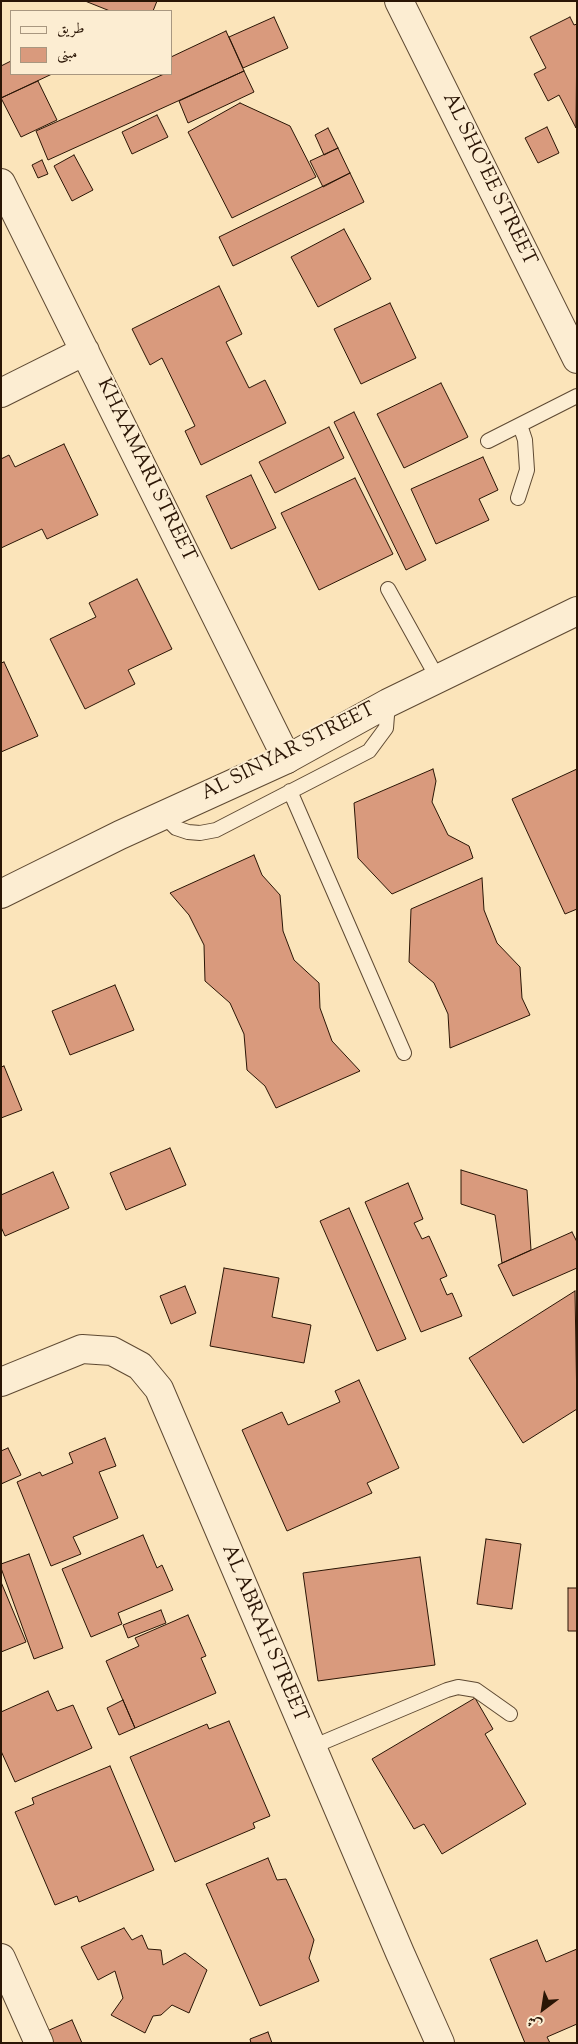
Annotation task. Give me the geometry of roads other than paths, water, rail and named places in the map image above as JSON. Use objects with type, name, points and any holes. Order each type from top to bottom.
[{"type":"street","name":"AL SHO'EE STREET","points":[[400,1],[577,359]]},
{"type":"street","name":"KHAAMARI STREET","points":[[1,183],[288,759]]},
{"type":"street","points":[[1,393],[85,351]]},
{"type":"street","name":"AL SINYAR STREET","points":[[1,894],[120,835],[288,759],[388,703],[577,611]]},
{"type":"street","name":"AL ABRAH STREET","points":[[1,1382],[82,1349],[112,1351],[140,1366],[158,1389],[440,2043]]},
{"type":"street","points":[[1,1958],[39,2043]]},
{"type":"lane","points":[[488,441],[577,396]]},
{"type":"lane","points":[[518,498],[526,470],[527,456],[525,440],[520,425]]},
{"type":"lane","points":[[388,589],[438,679]]},
{"type":"lane","points":[[164,816],[176,828],[200,833],[208,832],[290,791],[369,751],[386,728],[388,703]]},
{"type":"lane","points":[[290,791],[404,1053]]},
{"type":"lane","points":[[312,1747],[458,1687],[476,1690],[510,1714]]}]
